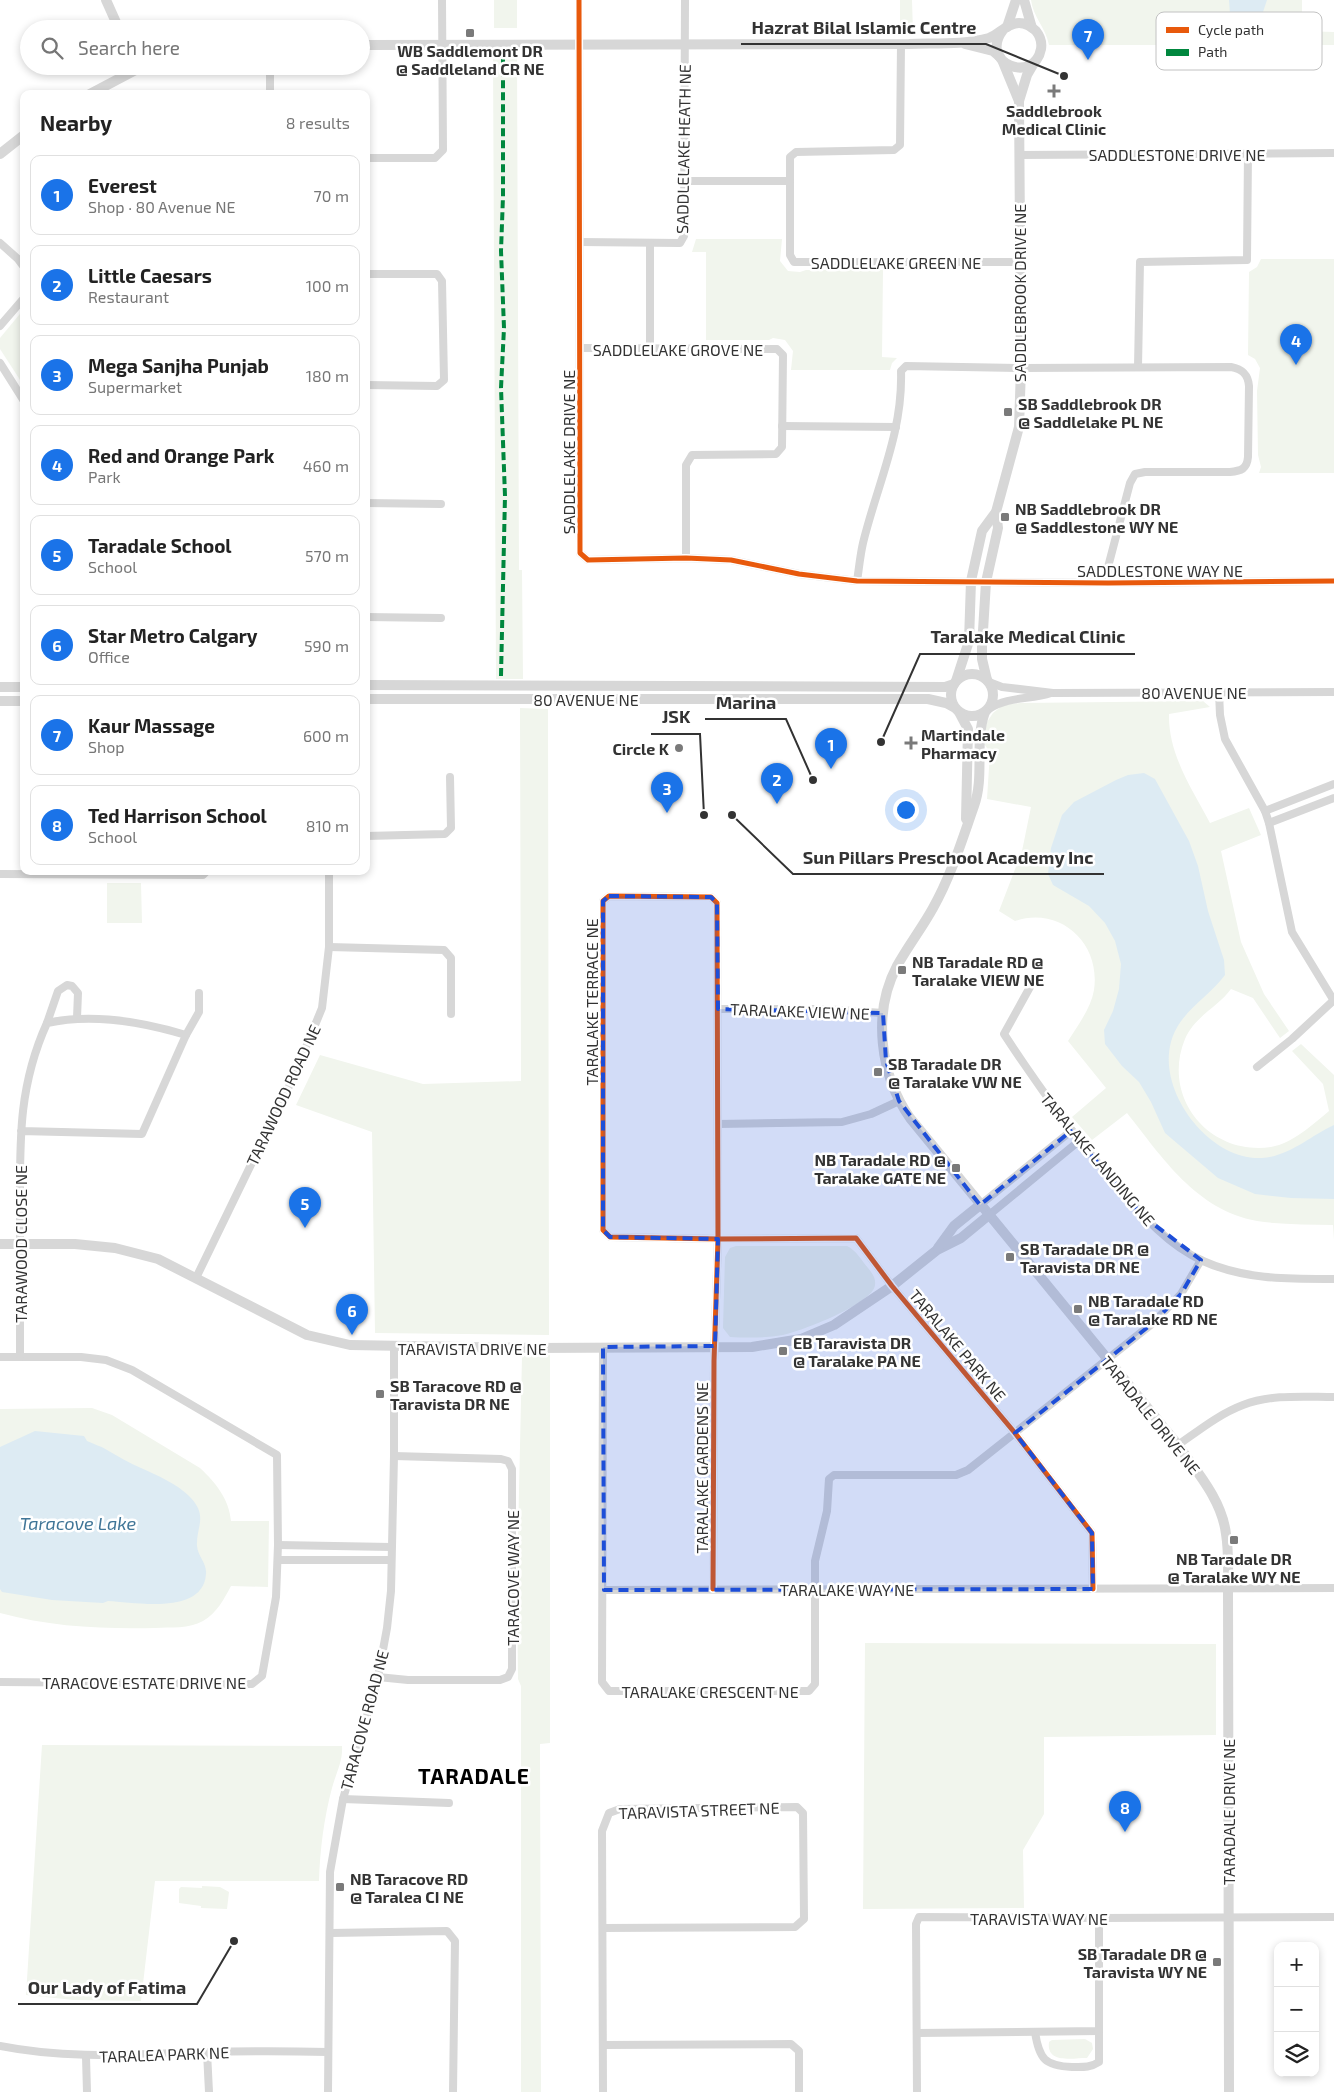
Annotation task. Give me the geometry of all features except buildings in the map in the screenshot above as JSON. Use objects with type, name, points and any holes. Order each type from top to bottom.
[{"type":"street","points":[[106,0],[115,20]]},
{"type":"street","points":[[370,158],[435,158],[443,150],[442,0]]},
{"type":"street","name":"SADDLELAKE DRIVE NE","points":[[580,0],[580,553],[588,560],[686,558],[731,560],[799,574],[857,582],[986,582]]},
{"type":"street","name":"SADDLELAKE HEATH NE","points":[[580,242],[680,243],[684,236],[686,0]]},
{"type":"street","points":[[1001,59],[996,45],[1016,0]]},
{"type":"street","points":[[1024,0],[1032,28]]},
{"type":"street","points":[[370,44],[901,44],[959,42],[989,38],[1005,28],[1020,23],[1032,28],[1039,35],[1041,45],[1040,54],[1034,62],[1027,67],[1019,68],[1010,66],[993,52],[959,42]]},
{"type":"street","name":"SADDLELAKE GREEN NE","points":[[901,44],[900,145],[894,150],[796,152],[790,157],[790,255],[794,262],[1019,262]]},
{"type":"street","name":"SADDLEBROOK DRIVE NE","points":[[1001,59],[1019,101]]},
{"type":"street","name":"SADDLEBROOK DRIVE NE","points":[[988,681],[982,659],[986,582],[998,528],[996,512],[1018,426],[1021,368],[1019,101],[1027,75],[1034,62]]},
{"type":"street","points":[[97,90],[124,75]]},
{"type":"street","points":[[270,75],[270,90]]},
{"type":"street","points":[[0,154],[20,138]]},
{"type":"street","name":"SADDLESTONE DRIVE NE","points":[[1019,155],[1334,152]]},
{"type":"street","points":[[1138,368],[1140,262],[1247,260],[1248,153]]},
{"type":"street","points":[[685,181],[790,181]]},
{"type":"street","points":[[650,242],[650,349]]},
{"type":"street","points":[[0,244],[20,262]]},
{"type":"street","points":[[370,274],[437,274],[442,281],[444,363],[444,380],[438,386],[370,385]]},
{"type":"street","points":[[0,326],[20,303]]},
{"type":"street","name":"SADDLELAKE GROVE NE","points":[[581,348],[777,349],[783,355],[782,447],[776,454],[692,455],[686,464],[686,558]]},
{"type":"street","points":[[0,363],[20,395]]},
{"type":"street","points":[[857,582],[863,543],[896,426],[902,394],[901,371],[906,366],[1021,368],[1231,367],[1241,370],[1247,376],[1249,386],[1248,462],[1244,469],[1230,472],[1145,472],[1135,474],[1130,483],[1108,567],[1108,583]]},
{"type":"street","points":[[782,426],[896,426]]},
{"type":"street","points":[[370,504],[441,504]]},
{"type":"street","name":"SADDLEBROOK DRIVE NE","points":[[955,682],[969,641],[971,581],[982,531],[996,512]]},
{"type":"street","name":"SADDLESTONE WAY NE","points":[[986,582],[1334,581]]},
{"type":"street","points":[[370,617],[440,618]]},
{"type":"street","points":[[967,674],[975,674],[988,681],[993,691],[994,699],[987,710],[976,716],[965,716],[957,710],[950,697],[955,682],[967,674]]},
{"type":"street","name":"80 AVENUE NE","points":[[988,681],[1002,687],[1053,693],[1334,692]]},
{"type":"street","name":"80 AVENUE NE","points":[[370,685],[828,687],[945,686],[955,682]]},
{"type":"street","points":[[0,687],[20,687]]},
{"type":"street","points":[[1219,692],[1224,739],[1265,811],[1269,823],[1292,932],[1334,1001],[1292,1039],[1257,1067]]},
{"type":"street","name":"80 AVENUE NE","points":[[987,710],[1000,701],[1034,698],[1053,693]]},
{"type":"street","name":"80 AVENUE NE","points":[[370,699],[928,699],[946,703],[957,710]]},
{"type":"street","points":[[0,701],[20,701]]},
{"type":"street","name":"TARADALE DRIVE NE","points":[[957,710],[968,729],[966,826]]},
{"type":"street","name":"TARADALE DRIVE NE","points":[[987,710],[980,729],[978,782],[975,804],[959,849],[934,907],[896,968],[885,999],[882,1014],[886,1061],[899,1101],[980,1205],[1178,1446],[1209,1489],[1219,1510],[1226,1532],[1228,1588],[1229,2092]]},
{"type":"street","points":[[370,836],[445,834],[451,828],[450,777]]},
{"type":"street","points":[[1265,811],[1334,784]]},
{"type":"street","points":[[1269,823],[1334,798]]},
{"type":"street","points":[[0,874],[20,874]]},
{"type":"street","name":"TARAWOOD ROAD NE","points":[[196,1278],[295,1074],[322,1008],[329,947],[329,875]]},
{"type":"street","name":"TARALAKE TERRACE NE","points":[[714,1346],[718,1239],[717,903],[711,897],[609,896],[603,901],[603,1230],[610,1237],[718,1239]]},
{"type":"street","points":[[329,947],[444,950],[451,958],[451,1014]]},
{"type":"street","name":"TARALAKE LANDING NE","points":[[1035,978],[1004,1034],[1045,1096],[1071,1131],[1143,1216],[1161,1234],[1201,1260],[1243,1274],[1288,1280],[1334,1279]]},
{"type":"street","name":"TARAWOOD CLOSE NE","points":[[20,1357],[21,1131],[23,1102],[32,1060],[58,991],[67,985],[72,986],[78,993],[77,1018]]},
{"type":"street","points":[[21,1131],[142,1134],[198,1012],[199,993]]},
{"type":"street","name":"TARALAKE VIEW NE","points":[[718,1009],[844,1010],[882,1014]]},
{"type":"street","points":[[47,1023],[77,1018],[131,1022],[186,1035]]},
{"type":"street","points":[[718,1124],[842,1122],[871,1114],[899,1101]]},
{"type":"street","points":[[980,1205],[1071,1131]]},
{"type":"street","points":[[989,1215],[1079,1141]]},
{"type":"street","name":"TARAVISTA DRIVE NE","points":[[937,1250],[954,1226],[980,1205]]},
{"type":"street","name":"TARAVISTA DRIVE NE","points":[[0,1244],[75,1244],[115,1248],[158,1259],[307,1335],[350,1345],[394,1347],[752,1347],[801,1339],[834,1325],[892,1286],[937,1250],[961,1238],[989,1215]]},
{"type":"street","name":"TARALAKE PARK NE","points":[[718,1239],[856,1238],[892,1286],[1015,1433],[1092,1533],[1093,1589]]},
{"type":"street","points":[[816,1589],[815,1561],[827,1511],[829,1479],[834,1476],[963,1474],[1108,1360],[1153,1322],[1177,1298],[1201,1260]]},
{"type":"street","name":"TARALAKE GARDENS NE","points":[[713,1589],[714,1346]]},
{"type":"street","name":"TARACOVE ROAD NE","points":[[328,2092],[331,1933],[330,1872],[344,1798],[378,1676],[387,1628],[394,1456],[394,1347]]},
{"type":"street","points":[[603,1347],[601,1527],[604,1590]]},
{"type":"street","points":[[0,1357],[20,1357]]},
{"type":"street","name":"TARACOVE ESTATE DRIVE NE","points":[[0,1682],[252,1684],[262,1676],[276,1597],[278,1560],[277,1455],[132,1370],[106,1360],[81,1357],[20,1357]]},
{"type":"street","points":[[1178,1446],[1226,1412],[1244,1404],[1265,1399],[1287,1397],[1334,1397]]},
{"type":"street","name":"TARACOVE WAY NE","points":[[378,1676],[408,1680],[500,1680],[508,1676],[512,1669],[512,1469],[508,1461],[501,1459],[394,1456]]},
{"type":"street","points":[[278,1545],[391,1546]]},
{"type":"street","points":[[278,1560],[391,1560]]},
{"type":"street","name":"TARALAKE WAY NE","points":[[604,1590],[1334,1588]]},
{"type":"street","name":"TARALAKE CRESCENT NE","points":[[604,1590],[602,1682],[609,1691],[809,1691],[815,1684],[816,1589]]},
{"type":"street","points":[[344,1798],[450,1802]]},
{"type":"street","name":"TARAVISTA STREET NE","points":[[603,1928],[795,1927],[804,1920],[803,1813],[796,1807],[620,1809],[609,1813],[602,1831],[603,2092]]},
{"type":"street","name":"TARAVISTA WAY NE","points":[[917,2092],[916,1924],[919,1917],[1334,1916]]},
{"type":"street","points":[[1035,2032],[1037,2047],[1044,2058],[1054,2066],[1083,2067],[1093,2066],[1099,2062],[1099,1918]]},
{"type":"street","points":[[331,1933],[448,1930],[455,1940],[453,2092]]},
{"type":"street","points":[[917,2033],[1099,2031]]},
{"type":"street","points":[[604,2045],[791,2044],[799,2051],[799,2092]]},
{"type":"street","name":"TARALEA PARK NE","points":[[0,2046],[26,2051],[86,2056],[208,2052],[328,2052]]},
{"type":"street","points":[[208,2052],[208,2092]]},
{"type":"street","points":[[86,2056],[87,2092]]},
{"type":"highlighted area","points":[[609,896],[711,897],[717,903],[718,1009],[883,1013],[886,1061],[899,1101],[980,1205],[1071,1131],[1143,1216],[1201,1260],[1181,1294],[1153,1323],[1015,1433],[1092,1533],[1093,1589],[604,1590],[603,1347],[715,1346],[718,1239],[610,1237],[603,1230],[603,901]]},
{"type":"shaded area","points":[[494,0],[517,0],[517,28],[494,28]]},
{"type":"shaded area","points":[[900,0],[912,0],[913,33],[900,33]]},
{"type":"shaded area","points":[[1031,0],[1302,0],[1302,12],[1156,12],[1156,45],[1049,45]]},
{"type":"shaded area","points":[[1322,32],[1334,32],[1334,45],[1322,45]]},
{"type":"shaded area","points":[[493,56],[517,56],[519,570],[522,570],[523,679],[496,679]]},
{"type":"shaded area","points":[[696,239],[782,239],[780,261],[788,271],[883,270],[882,357],[897,358],[892,363],[890,370],[791,370],[793,351],[785,340],[773,338],[769,340],[706,340],[706,252],[692,252]]},
{"type":"shaded area","points":[[1261,259],[1334,259],[1334,473],[1259,473],[1261,467],[1258,455],[1257,391],[1260,368],[1255,359],[1248,355],[1249,272],[1257,267]]},
{"type":"shaded area","points":[[20,314],[20,380],[0,349],[0,338]]},
{"type":"shaded area","points":[[1203,701],[1210,707],[1169,714],[1172,743],[1182,771],[1210,823],[1249,808],[1261,835],[1221,851],[1241,942],[1264,994],[1289,1031],[1280,1038],[1253,998],[1231,989],[1189,1031],[1179,1061],[1180,1082],[1185,1101],[1196,1118],[1210,1132],[1228,1142],[1249,1147],[1271,1147],[1295,1138],[1329,1111],[1323,1084],[1292,1051],[1301,1044],[1334,1075],[1334,1240],[1333,1225],[1285,1224],[1257,1221],[1235,1215],[1216,1206],[1198,1194],[1167,1164],[1127,1113],[1092,1140],[1072,1117],[1106,1088],[1068,1041],[1084,1016],[1094,990],[1094,973],[1091,957],[1084,944],[1074,932],[1062,924],[1047,919],[1032,918],[1015,921],[999,911],[1022,851],[1031,807],[987,799],[990,752],[984,744],[984,736],[987,722],[993,713],[1003,705],[1021,703]]},
{"type":"shaded area","points":[[520,708],[548,709],[549,1335],[375,1333],[372,1132],[296,1105],[320,1055],[423,1084],[521,1081]]},
{"type":"shaded area","points":[[107,883],[141,883],[142,923],[107,923]]},
{"type":"shaded area","points":[[736,1246],[847,1246],[856,1253],[871,1272],[875,1285],[871,1292],[850,1308],[805,1328],[776,1336],[756,1338],[730,1337],[723,1328],[725,1257],[730,1248]]},
{"type":"shaded area","points":[[550,1355],[550,1743],[540,1744],[541,2092],[521,2092],[521,1686],[518,1679],[517,1582],[522,1356]]},
{"type":"shaded area","name":"Taracove Lake","points":[[92,1408],[112,1415],[200,1468],[221,1492],[228,1506],[231,1521],[269,1521],[268,1587],[231,1586],[220,1605],[208,1618],[198,1624],[180,1627],[116,1628],[77,1626],[19,1618],[0,1613],[0,1409]]},
{"type":"shaded area","points":[[865,1643],[1216,1644],[1216,1735],[1044,1737],[1044,1814],[1023,1850],[1024,1908],[863,1909]]},
{"type":"shaded area","points":[[42,1745],[342,1746],[321,1845],[319,1881],[155,1881],[141,2001],[74,2000],[26,1995]]},
{"type":"shaded area","points":[[202,1886],[220,1887],[229,1892],[227,1909],[201,1908],[201,1906],[179,1903],[179,1889],[181,1887],[202,1888]]},
{"type":"shaded area","points":[[1085,2039],[1092,2043],[1093,2049],[1087,2058],[1068,2059],[1056,2057],[1049,2049],[1049,2042],[1052,2040]]},
{"type":"water","points":[[1229,0],[1267,0],[1263,12],[1230,12]]},
{"type":"water","points":[[1144,773],[1155,779],[1189,841],[1198,866],[1208,911],[1224,960],[1225,975],[1180,1022],[1171,1042],[1169,1061],[1172,1082],[1180,1101],[1192,1120],[1207,1136],[1224,1148],[1243,1156],[1262,1158],[1282,1154],[1334,1125],[1334,1199],[1291,1198],[1255,1194],[1218,1178],[1165,1133],[1151,1102],[1139,1082],[1122,1066],[1105,1044],[1104,1030],[1113,1011],[1119,989],[1121,964],[1115,941],[1105,923],[1089,906],[1053,885],[1048,874],[1051,848],[1062,815],[1074,802],[1128,775]]},
{"type":"water","name":"Taracove Lake","points":[[35,1431],[84,1436],[87,1441],[166,1480],[189,1496],[199,1509],[200,1515],[197,1546],[206,1570],[202,1587],[193,1596],[166,1604],[52,1600],[2,1592],[0,1589],[0,1447]]},
{"type":"marked path","points":[[501,676],[505,496],[501,388],[504,328],[501,251],[503,54]]},
{"type":"cycle path","points":[[579,0],[580,553],[588,560],[686,558],[731,560],[799,574],[857,581],[1108,583],[1334,581]]},
{"type":"cycle path","points":[[713,1589],[714,1361],[718,1239],[717,903],[711,897],[609,896],[603,901],[603,1230],[610,1237],[718,1239],[856,1238],[892,1286],[1015,1433],[1092,1533],[1093,1589]]},
{"type":"place","name":"WB Saddlemont DR @ Saddleland CR NE","points":[[470,33]]},
{"type":"place","name":"Kaur Massage","points":[[1088,60]]},
{"type":"place","name":"Hazrat Bilal Islamic Centre","points":[[1064,76]]},
{"type":"place","name":"Saddlebrook Medical Clinic","points":[[1054,91]]},
{"type":"place","name":"Red and Orange Park","points":[[1296,365]]},
{"type":"place","name":"SB Saddlebrook DR @ Saddlelake PL NE","points":[[1008,412]]},
{"type":"place","name":"NB Saddlebrook DR @ Saddlestone WY NE","points":[[1005,517]]},
{"type":"place","name":"Taralake Medical Clinic","points":[[881,742]]},
{"type":"place","name":"Martindale Pharmacy","points":[[911,743]]},
{"type":"place","name":"Circle K","points":[[679,748]]},
{"type":"place","name":"Everest","points":[[831,769]]},
{"type":"place","name":"Marina","points":[[813,780]]},
{"type":"place","name":"Little Caesars","points":[[777,804]]},
{"type":"place","name":"Mega Sanjha Punjab","points":[[667,813]]},
{"type":"place","name":"JSK","points":[[704,815]]},
{"type":"place","name":"Sun Pillars Preschool Academy Inc","points":[[732,815]]},
{"type":"place","name":"NB Taradale RD @ Taralake VIEW NE","points":[[902,970]]},
{"type":"place","name":"SB Taradale DR @ Taralake VW NE","points":[[878,1072]]},
{"type":"place","name":"NB Taradale RD @ Taralake GATE NE","points":[[956,1168]]},
{"type":"place","name":"Taradale School","points":[[305,1228]]},
{"type":"place","name":"SB Taradale DR @ Taravista DR NE","points":[[1010,1257]]},
{"type":"place","name":"NB Taradale RD @ Taralake RD NE","points":[[1078,1309]]},
{"type":"place","name":"Star Metro Calgary","points":[[352,1335]]},
{"type":"place","name":"EB Taravista DR @ Taralake PA NE","points":[[783,1351]]},
{"type":"place","name":"SB Taracove RD @ Taravista DR NE","points":[[380,1394]]},
{"type":"place","name":"NB Taradale DR @ Taralake WY NE","points":[[1234,1540]]},
{"type":"place","name":"Ted Harrison School","points":[[1125,1832]]},
{"type":"place","name":"NB Taracove RD @ Taralea CI NE","points":[[340,1887]]},
{"type":"place","name":"Our Lady of Fatima","points":[[234,1941]]},
{"type":"place","name":"SB Taradale DR @ Taravista WY NE","points":[[1217,1962]]},
{"type":"district","name":"TARADALE","points":[[474,1775]]}]
